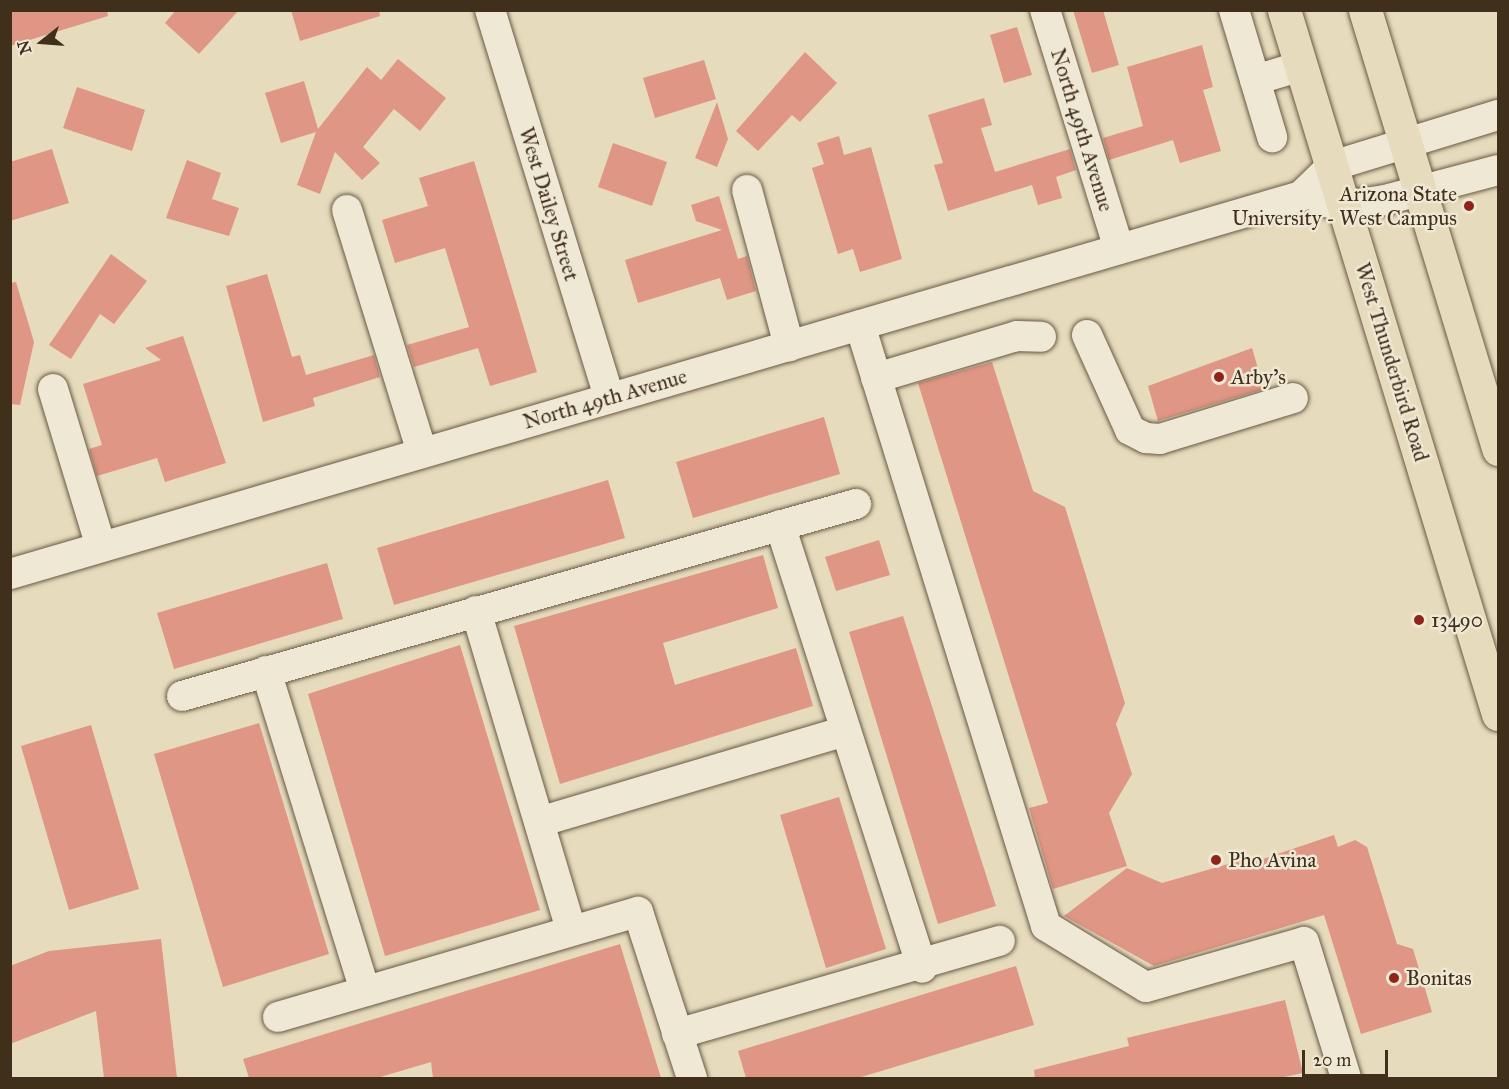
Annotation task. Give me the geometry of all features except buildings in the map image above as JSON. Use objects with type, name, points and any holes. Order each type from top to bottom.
[{"type":"main road","name":"West Thunderbird Road","points":[[1284,10],[1498,714]]},
{"type":"main road","points":[[1365,10],[1498,449]]},
{"type":"street","name":"West Dailey Street","points":[[490,10],[609,398]]},
{"type":"street","name":"North 49th Avenue","points":[[1045,10],[1119,249]]},
{"type":"street","points":[[1234,10],[1272,137]]},
{"type":"street","points":[[1255,80],[1302,66]]},
{"type":"street","name":"North 49th Avenue","points":[[10,574],[1301,196],[1332,166],[1498,115]]},
{"type":"street","name":"North 49th Avenue","points":[[1301,196],[1344,206],[1421,193],[1498,170]]},
{"type":"street","points":[[747,190],[789,346]]},
{"type":"street","points":[[347,210],[422,453]]},
{"type":"street","points":[[860,325],[1046,926],[1146,987],[1304,942],[1346,1078]]},
{"type":"street","points":[[1087,335],[1130,430],[1146,438],[1160,439],[1293,398]]},
{"type":"street","points":[[876,378],[1017,336],[1041,337]]},
{"type":"street","points":[[53,389],[101,547]]},
{"type":"street","points":[[182,696],[856,504]]},
{"type":"street","points":[[780,525],[922,968]]},
{"type":"street","points":[[476,611],[542,821],[571,929]]},
{"type":"street","points":[[266,671],[365,991]]},
{"type":"street","points":[[542,821],[845,731]]},
{"type":"street","points":[[278,1017],[571,929],[638,912],[692,1078]]},
{"type":"street","points":[[677,1034],[922,968],[1000,941]]},
{"type":"place","name":"Arizona State University - West Campus","points":[[1469,206]]},
{"type":"place","name":"Arby's","points":[[1219,377]]},
{"type":"place","name":"13490","points":[[1419,620]]},
{"type":"place","name":"Pho Avina","points":[[1216,860]]},
{"type":"place","name":"Bonitas","points":[[1394,978]]}]
